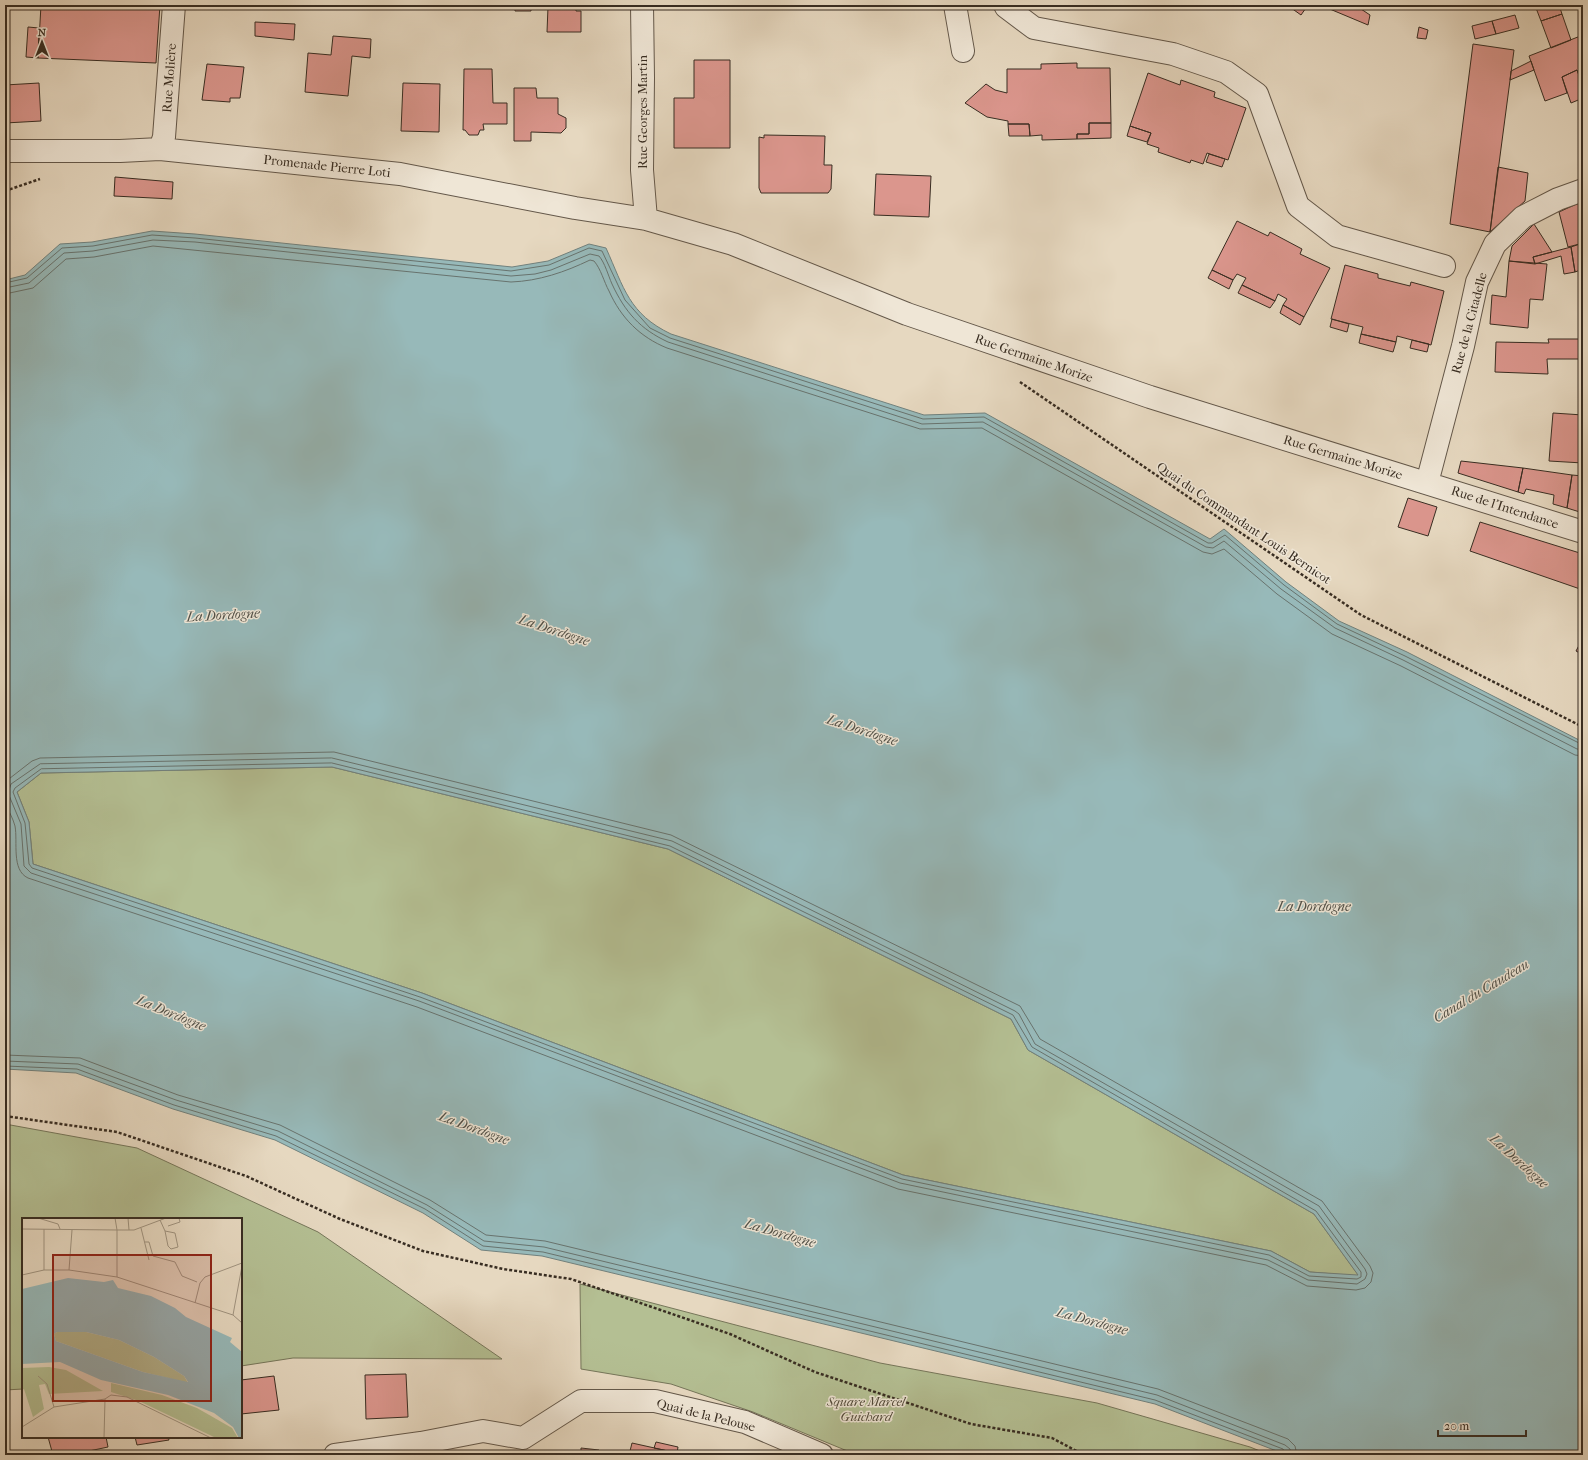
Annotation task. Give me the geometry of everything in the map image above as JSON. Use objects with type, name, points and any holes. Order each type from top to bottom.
[{"type":"street","name":"Rue Molière","points":[[160,149],[164,137],[174,5]]},
{"type":"street","name":"Rue Georges Martin","points":[[642,5],[642,170],[646,219]]},
{"type":"street","points":[[955,5],[964,51]]},
{"type":"street","points":[[1005,5],[1006,8],[1034,28],[1173,54],[1226,72],[1257,94],[1298,206],[1336,236],[1444,266]]},
{"type":"street","name":"Promenade Pierre Loti","points":[[5,151],[120,151],[160,149],[400,174],[575,208],[646,219]]},
{"type":"street","name":"Rue de la Citadelle","points":[[1427,482],[1463,346],[1477,282],[1495,244],[1523,217],[1558,199],[1583,190]]},
{"type":"street","name":"Rue Germaine Morize","points":[[646,219],[733,244],[907,314],[1150,397],[1427,482]]},
{"type":"street","name":"Rue de l'Intendance","points":[[1427,482],[1583,532]]},
{"type":"street","name":"Quai de la Pelouse","points":[[522,1446],[581,1401],[655,1401],[745,1422],[822,1455]]},
{"type":"street","points":[[335,1455],[421,1443],[482,1431],[522,1446]]},
{"type":"path","name":"Quai du Commandant Louis Bernicot","points":[[1015,379],[1361,615],[1583,726]]},
{"type":"path","points":[[5,1116],[117,1132],[246,1176],[340,1219],[423,1251],[503,1269],[571,1280],[730,1334],[815,1372],[971,1424],[1052,1438],[1084,1455]]},
{"type":"green space","points":[[332,767],[668,849],[1011,1019],[1028,1050],[1314,1214],[1359,1276],[1310,1272],[1271,1251],[903,1175],[422,993],[33,864],[29,822],[17,792],[41,773]]},
{"type":"green space","points":[[5,1124],[137,1148],[318,1232],[502,1359],[293,1358],[242,1366],[242,1218],[22,1218],[22,1389],[5,1390]]},
{"type":"green space","name":"Square Marcel Guichard","points":[[580,1284],[880,1363],[1097,1403],[1250,1447],[1270,1455],[857,1455],[753,1412],[671,1384],[581,1369]]},
{"type":"water","name":"La Dordogne","points":[[152,231],[195,234],[512,267],[548,261],[589,244],[606,248],[623,288],[637,309],[646,318],[671,334],[924,415],[985,413],[1210,539],[1224,529],[1286,582],[1339,621],[1407,652],[1583,742],[1583,1455],[1287,1455],[1155,1404],[542,1256],[481,1250],[423,1213],[275,1140],[173,1109],[76,1073],[5,1069],[5,280],[25,275],[60,244],[92,242]],"holes":[[[332,767],[668,849],[1011,1019],[1028,1050],[1314,1214],[1358,1275],[1310,1272],[1271,1251],[903,1175],[422,993],[33,864],[29,822],[17,792],[41,773]]]},
{"type":"building","points":[[41,5],[160,5],[156,63],[38,58]]},
{"type":"building","points":[[515,5],[576,5],[576,11],[581,11],[581,32],[547,32],[548,7],[531,7],[531,11],[515,11]]},
{"type":"building","points":[[1287,5],[1308,5],[1301,15]]},
{"type":"building","points":[[1326,5],[1355,5],[1370,15],[1368,25],[1325,7]]},
{"type":"building","points":[[1546,5],[1559,5],[1562,14],[1541,21],[1536,8]]},
{"type":"building","points":[[1562,14],[1571,40],[1551,48],[1541,21]]},
{"type":"building","points":[[1515,15],[1519,28],[1496,34],[1492,21]]},
{"type":"building","points":[[1492,21],[1496,34],[1475,39],[1472,26]]},
{"type":"building","points":[[255,22],[295,24],[294,40],[255,36]]},
{"type":"building","points":[[28,27],[39,28],[38,58],[26,57]]},
{"type":"building","points":[[1419,27],[1428,30],[1426,39],[1417,38]]},
{"type":"building","points":[[1583,35],[1583,86],[1577,70],[1562,77],[1567,93],[1545,101],[1529,56]]},
{"type":"building","points":[[333,36],[371,39],[370,58],[352,56],[348,96],[305,92],[308,53],[331,55]]},
{"type":"building","points":[[1473,44],[1514,50],[1490,232],[1450,224]]},
{"type":"building","points":[[694,60],[730,60],[730,148],[674,148],[674,98],[694,98]]},
{"type":"building","points":[[1531,61],[1534,70],[1510,80],[1511,71]]},
{"type":"building","points":[[1077,63],[1077,68],[1110,68],[1111,123],[1089,123],[1089,134],[1077,134],[1077,139],[1042,140],[1042,135],[1030,136],[1029,124],[1008,124],[1008,121],[987,117],[965,103],[986,84],[995,90],[1007,93],[1007,69],[1041,69],[1041,64]]},
{"type":"building","points":[[207,64],[244,67],[240,98],[230,98],[230,102],[202,100]]},
{"type":"building","points":[[464,69],[492,69],[493,103],[507,103],[507,124],[483,124],[484,130],[480,130],[478,135],[469,135],[465,130],[463,130]]},
{"type":"building","points":[[1577,70],[1583,86],[1583,98],[1571,103],[1562,77]]},
{"type":"building","points":[[1148,73],[1180,85],[1181,80],[1215,92],[1214,97],[1246,108],[1228,160],[1207,153],[1203,164],[1191,160],[1190,163],[1158,152],[1159,148],[1147,144],[1151,133],[1130,126]]},
{"type":"building","points":[[39,83],[41,121],[5,123],[5,85]]},
{"type":"building","points":[[403,83],[440,84],[439,132],[401,131]]},
{"type":"building","points":[[514,88],[536,88],[537,98],[558,98],[558,114],[566,118],[566,128],[561,133],[531,132],[531,141],[514,141]]},
{"type":"building","points":[[1089,123],[1111,123],[1111,138],[1077,139],[1077,134],[1089,134]]},
{"type":"building","points":[[1008,124],[1029,124],[1030,136],[1009,136]]},
{"type":"building","points":[[1130,126],[1151,133],[1147,142],[1127,136]]},
{"type":"building","points":[[764,135],[825,136],[824,165],[832,165],[831,189],[828,193],[761,193],[759,188],[759,137],[764,138]]},
{"type":"building","points":[[1209,154],[1225,159],[1222,167],[1206,162]]},
{"type":"building","points":[[1498,167],[1528,173],[1525,201],[1490,232]]},
{"type":"building","points":[[876,174],[931,176],[929,217],[874,215]]},
{"type":"building","points":[[115,177],[173,182],[172,199],[114,196]]},
{"type":"building","points":[[1583,201],[1583,243],[1568,247],[1559,212]]},
{"type":"building","points":[[1237,221],[1268,236],[1270,232],[1302,249],[1300,254],[1330,268],[1304,317],[1283,305],[1287,299],[1278,294],[1275,301],[1242,285],[1246,278],[1237,274],[1233,280],[1212,270]]},
{"type":"building","points":[[1534,224],[1552,252],[1533,257],[1535,264],[1509,261],[1512,246]]},
{"type":"building","points":[[1583,243],[1583,269],[1575,272],[1571,247]]},
{"type":"building","points":[[1571,247],[1575,272],[1564,274],[1561,256],[1535,264],[1533,257]]},
{"type":"building","points":[[1509,261],[1547,264],[1543,300],[1530,299],[1528,328],[1490,324],[1492,295],[1506,297]]},
{"type":"building","points":[[1345,265],[1378,274],[1378,278],[1410,286],[1411,282],[1444,291],[1431,345],[1397,336],[1396,342],[1361,334],[1363,327],[1331,319]]},
{"type":"building","points":[[1212,270],[1233,280],[1229,289],[1208,278]]},
{"type":"building","points":[[1242,285],[1275,301],[1270,308],[1238,293]]},
{"type":"building","points":[[1283,305],[1304,317],[1300,325],[1280,313]]},
{"type":"building","points":[[1332,319],[1349,324],[1347,332],[1330,327]]},
{"type":"building","points":[[1361,334],[1396,342],[1393,352],[1359,343]]},
{"type":"building","points":[[1548,339],[1581,339],[1581,359],[1547,359],[1548,374],[1495,372],[1496,342],[1549,343]]},
{"type":"building","points":[[1412,340],[1429,344],[1427,352],[1410,348]]},
{"type":"building","points":[[1553,413],[1583,415],[1583,463],[1549,461]]},
{"type":"building","points":[[1461,461],[1523,468],[1518,492],[1458,473]]},
{"type":"building","points":[[1523,468],[1572,475],[1567,508],[1553,504],[1554,495],[1526,489],[1524,494],[1518,492]]},
{"type":"building","points":[[1572,475],[1583,476],[1583,513],[1567,508]]},
{"type":"building","points":[[1408,498],[1437,507],[1428,536],[1398,527]]},
{"type":"building","points":[[1480,522],[1583,554],[1583,590],[1470,551]]},
{"type":"building","points":[[1583,638],[1583,655],[1576,651]]},
{"type":"building","points":[[406,1374],[408,1417],[366,1419],[365,1375]]},
{"type":"building","points":[[274,1376],[279,1410],[242,1414],[242,1380]]},
{"type":"building","points":[[48,1438],[106,1438],[108,1447],[70,1455],[53,1455]]},
{"type":"building","points":[[135,1438],[168,1438],[169,1440],[137,1445]]},
{"type":"building","points":[[656,1442],[678,1447],[677,1453],[654,1448]]},
{"type":"building","points":[[632,1443],[677,1453],[676,1455],[629,1455]]},
{"type":"building","points":[[581,1448],[599,1450],[597,1455],[581,1455]]},
{"type":"water label","name":"Canal du Caudeau","points":[[1481,991]]}]
